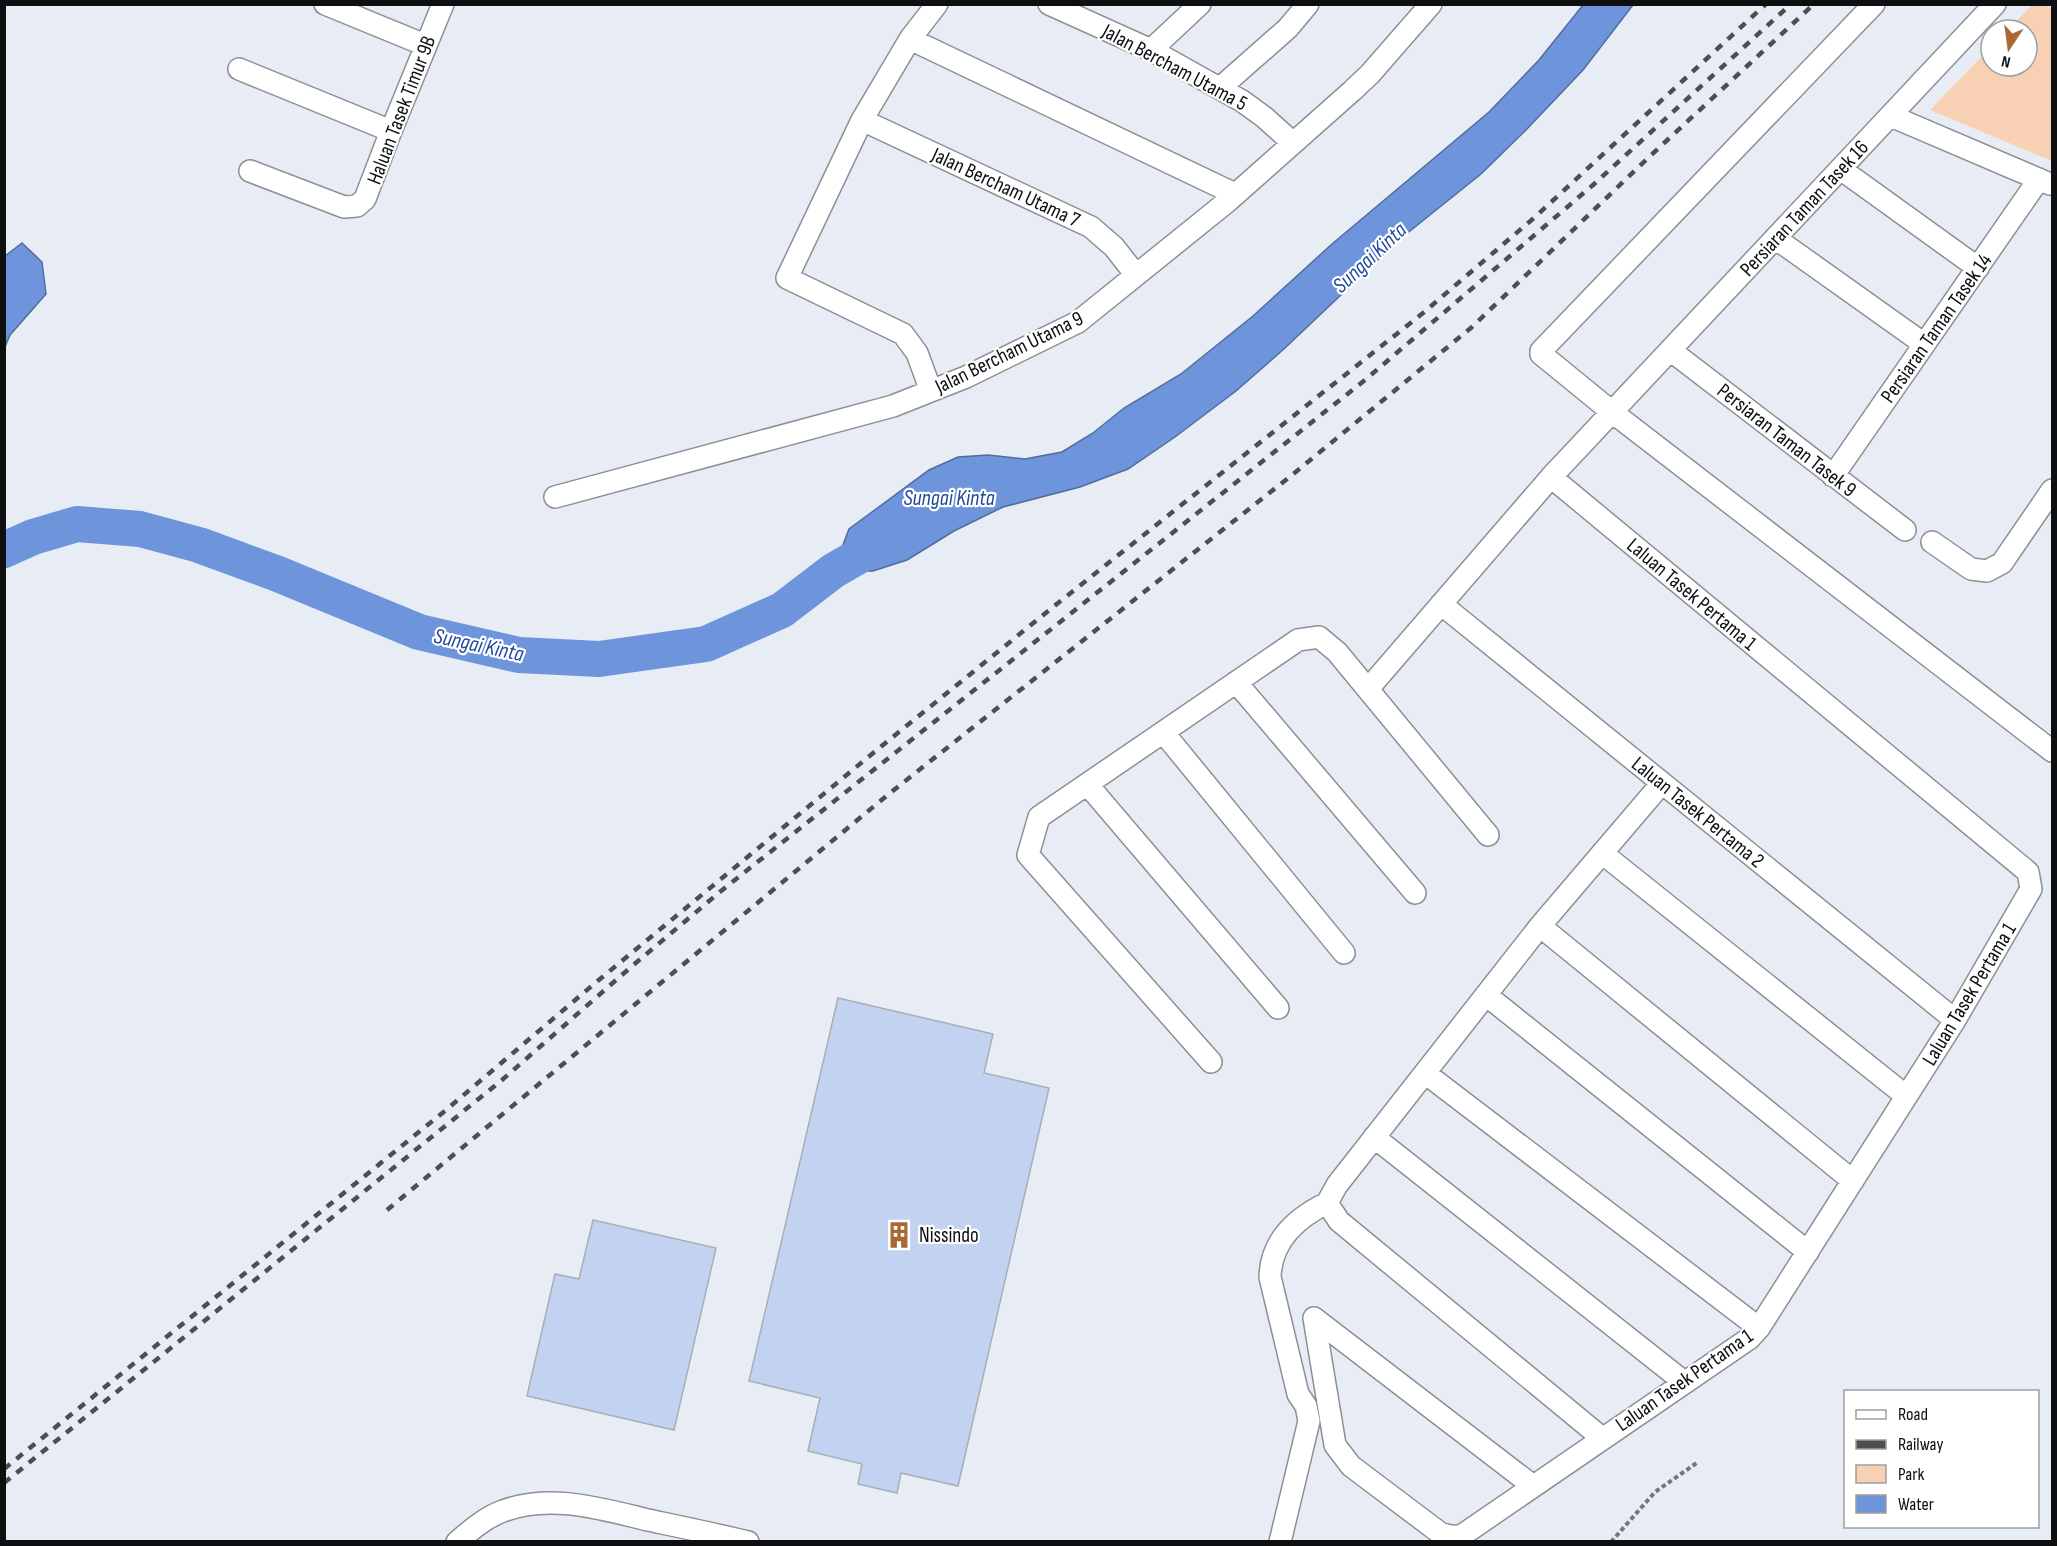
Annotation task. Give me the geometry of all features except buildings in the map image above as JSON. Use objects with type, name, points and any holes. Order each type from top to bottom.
[{"type":"street","points":[[325,4],[425,45]]},
{"type":"street","name":"Haluan Tasek Timur 9B","points":[[249,171],[344,207],[357,206],[362,203],[443,4]]},
{"type":"street","points":[[931,391],[917,353],[903,334],[787,278],[862,120],[910,39],[937,4]]},
{"type":"street","name":"Jalan Bercham Utama 5","points":[[1049,4],[1151,50],[1220,88],[1255,110],[1293,143]]},
{"type":"street","points":[[1151,50],[1200,4]]},
{"type":"street","points":[[1220,88],[1288,28],[1308,4]]},
{"type":"street","name":"Jalan Bercham Utama 9","points":[[555,497],[893,406],[966,377],[1078,322],[1235,194],[1370,74],[1431,4]]},
{"type":"street","points":[[1874,4],[1541,351],[1541,356],[2052,750]]},
{"type":"street","name":"Persiaran Taman Tasek 16","points":[[1368,689],[1551,477],[1775,238],[1842,170],[1995,4]]},
{"type":"street","points":[[910,39],[1235,194]]},
{"type":"street","points":[[239,69],[391,130]]},
{"type":"street","points":[[1891,116],[2046,182]]},
{"type":"street","name":"Jalan Bercham Utama 7","points":[[862,120],[1091,227],[1114,247],[1136,275]]},
{"type":"street","points":[[1842,170],[1978,268]]},
{"type":"street","name":"Persiaran Taman Tasek 14","points":[[1833,476],[1978,268],[2046,182]]},
{"type":"street","points":[[1775,238],[1924,344]]},
{"type":"street","name":"Persiaran Taman Tasek 9","points":[[1670,350],[1905,530]]},
{"type":"street","name":"Laluan Tasek Pertama 1","points":[[1533,1486],[1314,1318],[1335,1445],[1351,1466],[1440,1533],[1461,1536],[1750,1338],[1759,1328],[1955,1020],[2031,889],[2028,873],[1551,477]]},
{"type":"street","points":[[1932,542],[1971,569],[1987,571],[2002,563],[2052,490]]},
{"type":"street","name":"Laluan Tasek Pertama 2","points":[[1441,604],[1955,1020]]},
{"type":"street","points":[[1210,1062],[1028,855],[1039,817],[1298,640],[1319,637],[1337,652],[1488,835]]},
{"type":"street","points":[[1236,682],[1415,893]]},
{"type":"street","points":[[1163,732],[1344,952]]},
{"type":"street","points":[[1088,783],[1278,1008]]},
{"type":"street","points":[[1280,1542],[1309,1422],[1306,1406],[1298,1394],[1269,1277],[1276,1248],[1289,1228],[1308,1212],[1327,1203],[1337,1185],[1540,926],[1662,783]]},
{"type":"street","points":[[1602,853],[1906,1096]]},
{"type":"street","points":[[1540,926],[1853,1180]]},
{"type":"street","points":[[1486,995],[1808,1252]]},
{"type":"street","points":[[1425,1073],[1759,1328]]},
{"type":"street","points":[[1374,1137],[1684,1382]]},
{"type":"street","points":[[1327,1203],[1339,1221],[1602,1438]]},
{"type":"street","points":[[457,1542],[476,1526],[502,1511],[538,1503],[559,1503],[595,1508],[748,1542]]},
{"type":"path","points":[[1611,1542],[1655,1492],[1698,1462]]},
{"type":"green space","points":[[2032,5],[2052,8],[2052,161],[1930,110],[1979,59],[1979,78],[2039,78],[2039,18],[2020,18]]},
{"type":"water","name":"Sungai Kinta","points":[[1583,5],[1633,5],[1583,70],[1481,174],[1400,239],[1236,391],[1128,469],[1080,487],[1003,507],[954,531],[907,560],[873,571],[833,571],[849,529],[929,470],[958,457],[988,455],[1025,459],[1062,452],[1093,433],[1124,408],[1181,374],[1253,316],[1332,244],[1489,112],[1539,60]]},
{"type":"water","points":[[22,243],[42,262],[46,294],[10,335],[5,347],[5,256]]},
{"type":"waterway","name":"Sungai Kinta","points":[[4,550],[33,537],[77,524],[140,529],[199,545],[278,574],[419,632],[519,655],[599,659],[706,644],[782,610],[833,571],[876,546]]},
{"type":"railway","points":[[4,1469],[446,1110],[878,749],[1423,313],[1535,217],[1766,4]]},
{"type":"railway","points":[[4,1483],[502,1080],[721,891],[1365,380],[1593,185],[1791,4]]},
{"type":"railway","points":[[387,1210],[890,793],[1292,475],[1472,327],[1649,157],[1814,4]]},
{"type":"place","name":"Nissindo","points":[[899,1235]]}]
